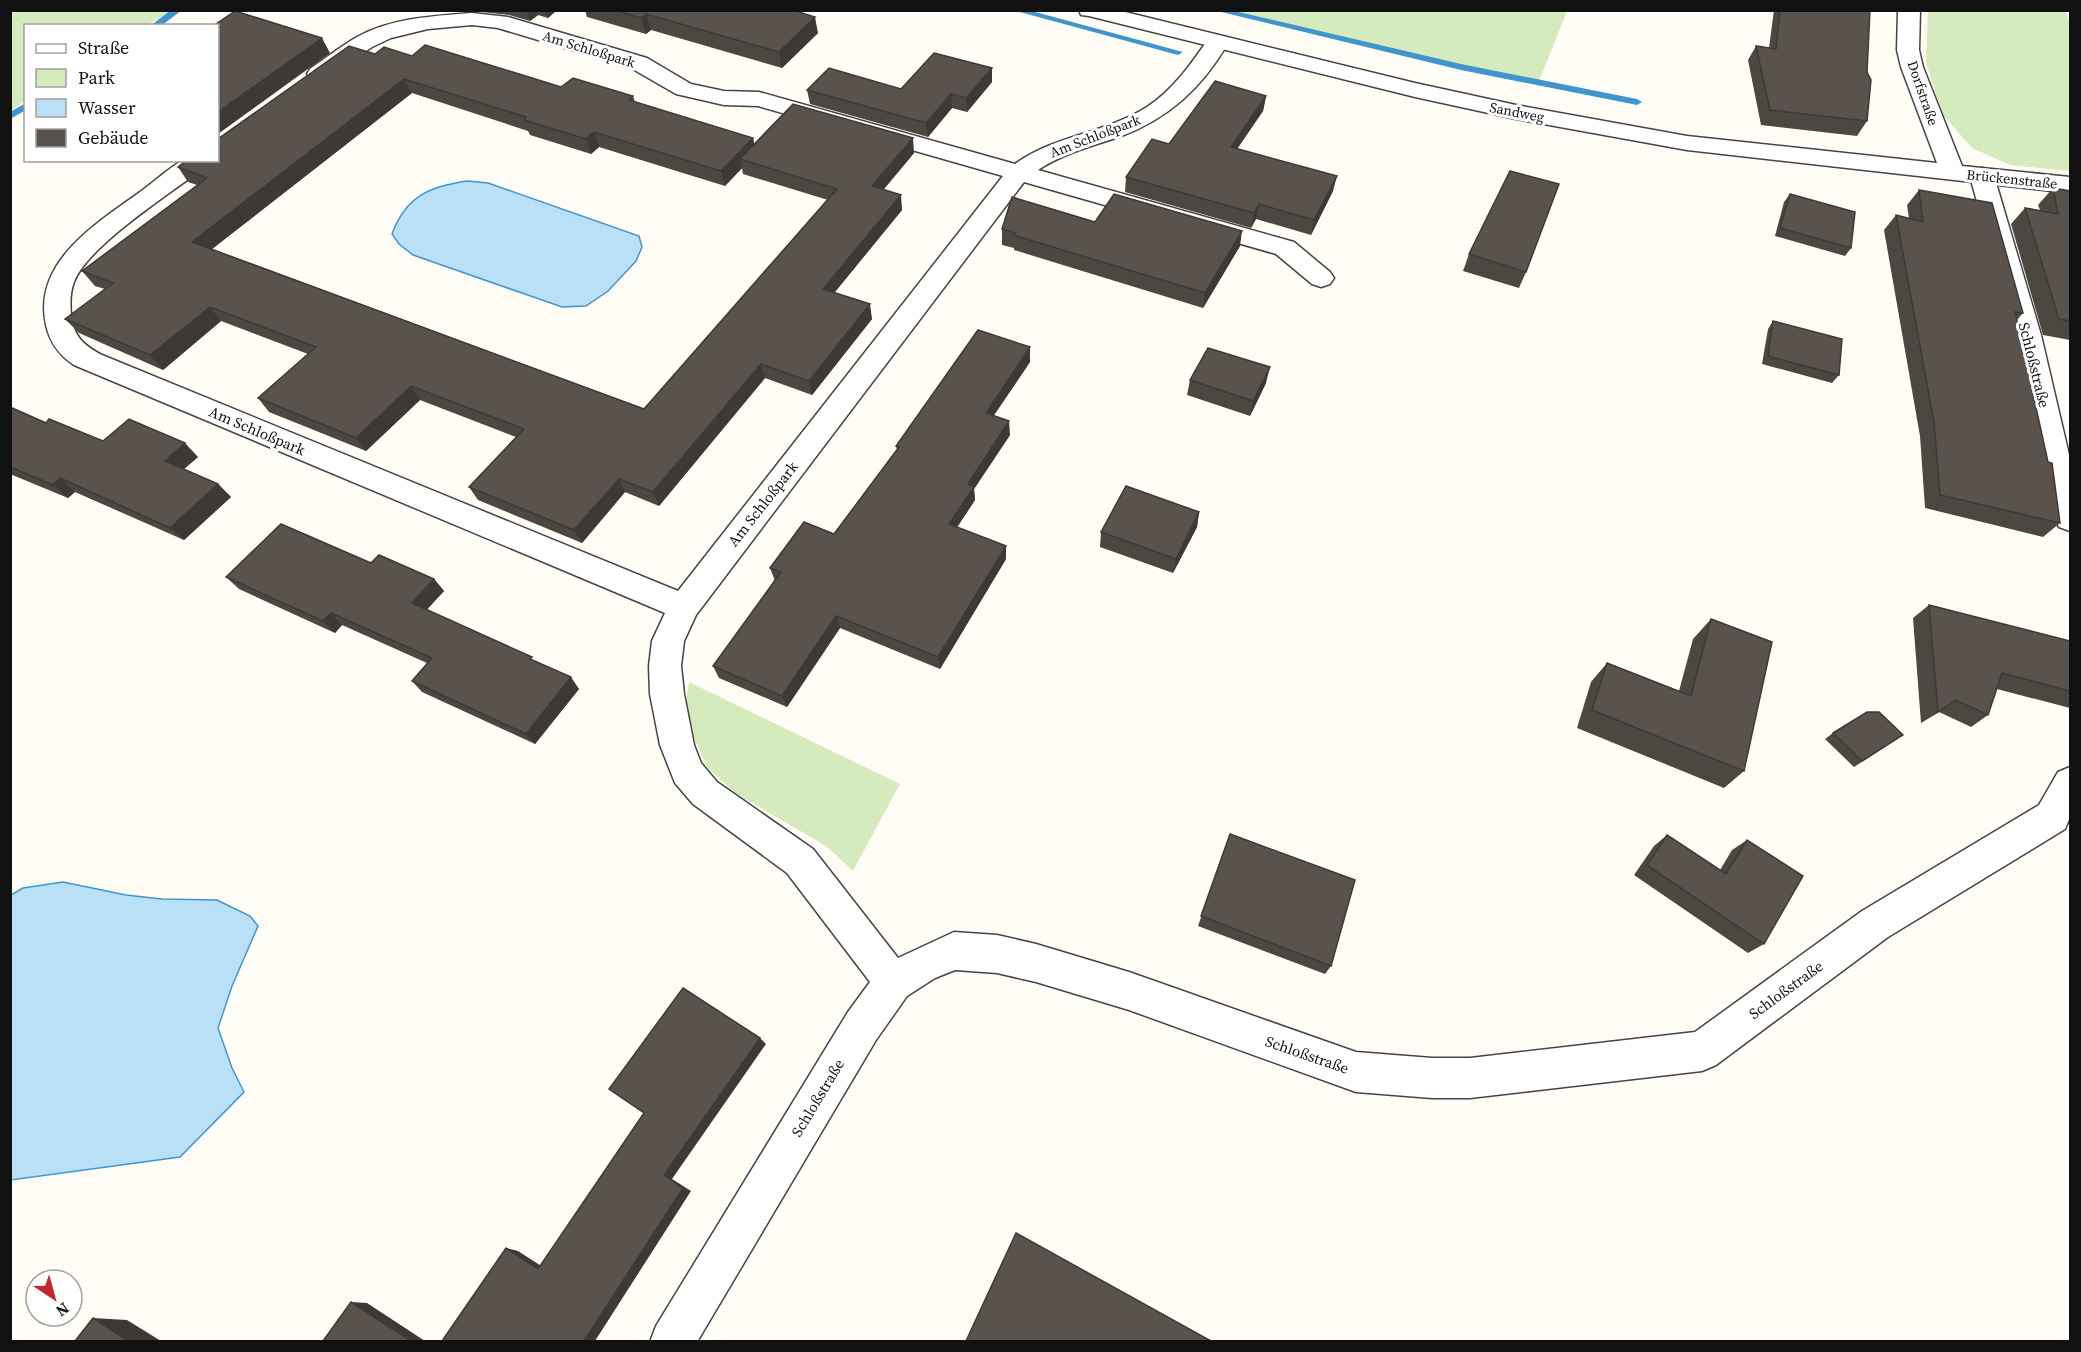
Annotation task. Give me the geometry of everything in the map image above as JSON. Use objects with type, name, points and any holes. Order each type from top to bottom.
[{"type":"street","name":"Sandweg","points":[[1089,10],[1217,43],[1516,112],[1687,143],[1953,173]]},
{"type":"street","name":"Dorfstraße","points":[[1909,10],[1908,50],[1912,67],[1953,173]]},
{"type":"street","name":"Am Schloßpark","points":[[302,85],[350,51],[384,33],[428,23],[472,19],[500,22],[639,63],[684,89],[724,98],[759,99],[1285,248],[1321,278]]},
{"type":"street","name":"Am Schloßpark","points":[[893,982],[800,861],[705,793],[687,772],[677,745],[667,694],[665,666],[668,641],[684,607],[1018,173],[1032,161],[1051,152],[1144,118],[1181,90],[1208,59],[1217,43]]},
{"type":"street","name":"Am Schloßpark","points":[[197,162],[96,236],[72,261],[58,291],[57,313],[61,334],[71,351],[92,362],[684,607]]},
{"type":"street","name":"Brückenstraße","points":[[1953,173],[2070,185]]},
{"type":"street","name":"Schloßstraße","points":[[1982,177],[2027,335],[2070,519]]},
{"type":"street","name":"Schloßstraße","points":[[672,1341],[862,1026],[893,982],[954,951],[997,954],[1036,963],[1129,991],[1347,1069],[1432,1078],[1470,1078],[1702,1051],[1875,924],[2052,817],[2070,783]]},
{"type":"green space","points":[[11,10],[171,10],[149,24],[24,24],[24,102],[11,111]]},
{"type":"green space","points":[[1567,10],[1539,81],[1463,66],[1225,11]]},
{"type":"green space","points":[[1928,11],[2065,11],[2070,23],[2070,171],[2010,165],[1972,148],[1943,115],[1926,63]]},
{"type":"green space","points":[[689,682],[900,784],[853,871],[826,846],[735,793],[707,767],[684,715]]},
{"type":"water","points":[[468,181],[488,183],[639,236],[642,247],[636,261],[608,291],[586,306],[562,307],[413,255],[399,244],[392,234],[404,210],[412,202],[431,190]]},
{"type":"water","points":[[63,882],[126,895],[162,899],[217,900],[250,916],[258,926],[232,986],[218,1028],[232,1068],[244,1092],[180,1157],[11,1180],[11,895],[23,888]]},
{"type":"building","points":[[615,10],[793,10],[815,17],[779,52],[646,14],[641,18]]},
{"type":"building","points":[[1780,10],[1870,10],[1867,72],[1871,80],[1867,121],[1770,110],[1756,46],[1776,49]]},
{"type":"building","points":[[235,11],[322,38],[219,111],[219,24],[216,24]]},
{"type":"building","points":[[425,45],[561,87],[573,78],[633,96],[629,100],[753,138],[721,171],[594,132],[586,139],[524,120],[526,117],[404,79],[192,242],[644,409],[837,189],[740,159],[793,104],[913,138],[872,186],[901,195],[823,289],[870,304],[809,381],[761,364],[653,492],[619,479],[574,530],[469,487],[524,429],[411,386],[356,438],[258,398],[316,347],[210,307],[150,355],[65,319],[113,283],[82,271],[207,178],[178,167],[184,162],[219,162],[219,138],[349,46],[375,54],[384,47],[412,56]]},
{"type":"building","points":[[934,53],[992,68],[966,98],[951,94],[926,123],[807,90],[829,68],[901,89]]},
{"type":"building","points":[[1215,81],[1266,96],[1231,147],[1337,176],[1314,220],[1259,204],[1254,213],[1126,177],[1152,139],[1169,144]]},
{"type":"building","points":[[1510,171],[1559,184],[1526,272],[1469,254]]},
{"type":"building","points":[[2053,188],[2070,191],[2070,321],[2059,319],[2025,208],[2058,214]]},
{"type":"building","points":[[1919,190],[1992,203],[2023,313],[2015,312],[2048,462],[2052,463],[2060,523],[1940,495],[1934,422],[1896,215],[1923,222]]},
{"type":"building","points":[[1114,194],[1242,231],[1205,293],[1013,235],[1015,233],[1002,229],[1012,197],[1095,222]]},
{"type":"building","points":[[1790,194],[1855,212],[1851,248],[1780,228]]},
{"type":"building","points":[[1773,321],[1842,339],[1839,375],[1768,356]]},
{"type":"building","points":[[978,330],[1030,347],[986,413],[1009,421],[968,484],[974,487],[949,524],[1006,546],[938,657],[836,616],[782,696],[713,666],[781,572],[770,568],[804,522],[834,534],[899,447],[896,446]]},
{"type":"building","points":[[1208,348],[1270,367],[1253,401],[1190,380]]},
{"type":"building","points":[[10,407],[46,423],[49,419],[103,441],[129,419],[185,443],[165,461],[218,484],[170,528],[60,478],[53,485],[10,467]]},
{"type":"building","points":[[1126,486],[1199,512],[1176,559],[1101,532]]},
{"type":"building","points":[[281,524],[371,563],[379,555],[434,579],[412,603],[571,677],[526,734],[412,681],[432,658],[331,613],[323,621],[226,577]]},
{"type":"building","points":[[1929,605],[2070,641],[2070,691],[2002,673],[1988,715],[1956,700],[1938,712]]},
{"type":"building","points":[[1711,619],[1772,642],[1744,771],[1592,710],[1607,663],[1691,696]]},
{"type":"building","points":[[1867,712],[1879,712],[1903,735],[1862,761],[1833,733]]},
{"type":"building","points":[[1230,834],[1355,880],[1331,966],[1201,916]]},
{"type":"building","points":[[1667,835],[1726,874],[1747,840],[1803,876],[1764,944],[1647,865]]},
{"type":"building","points":[[683,988],[760,1038],[664,1175],[683,1188],[584,1341],[442,1341],[506,1248],[538,1269],[644,1113],[609,1089]]},
{"type":"building","points":[[1016,1233],[1211,1341],[966,1341]]},
{"type":"building","points":[[351,1302],[411,1341],[323,1341]]},
{"type":"building","points":[[93,1318],[128,1341],[75,1341]]},
{"type":"waterway","points":[[157,24],[178,10]]},
{"type":"waterway","points":[[1016,10],[1178,52]]},
{"type":"waterway","points":[[1217,10],[1461,67],[1637,102]]},
{"type":"waterway","points":[[10,116],[24,107]]}]
